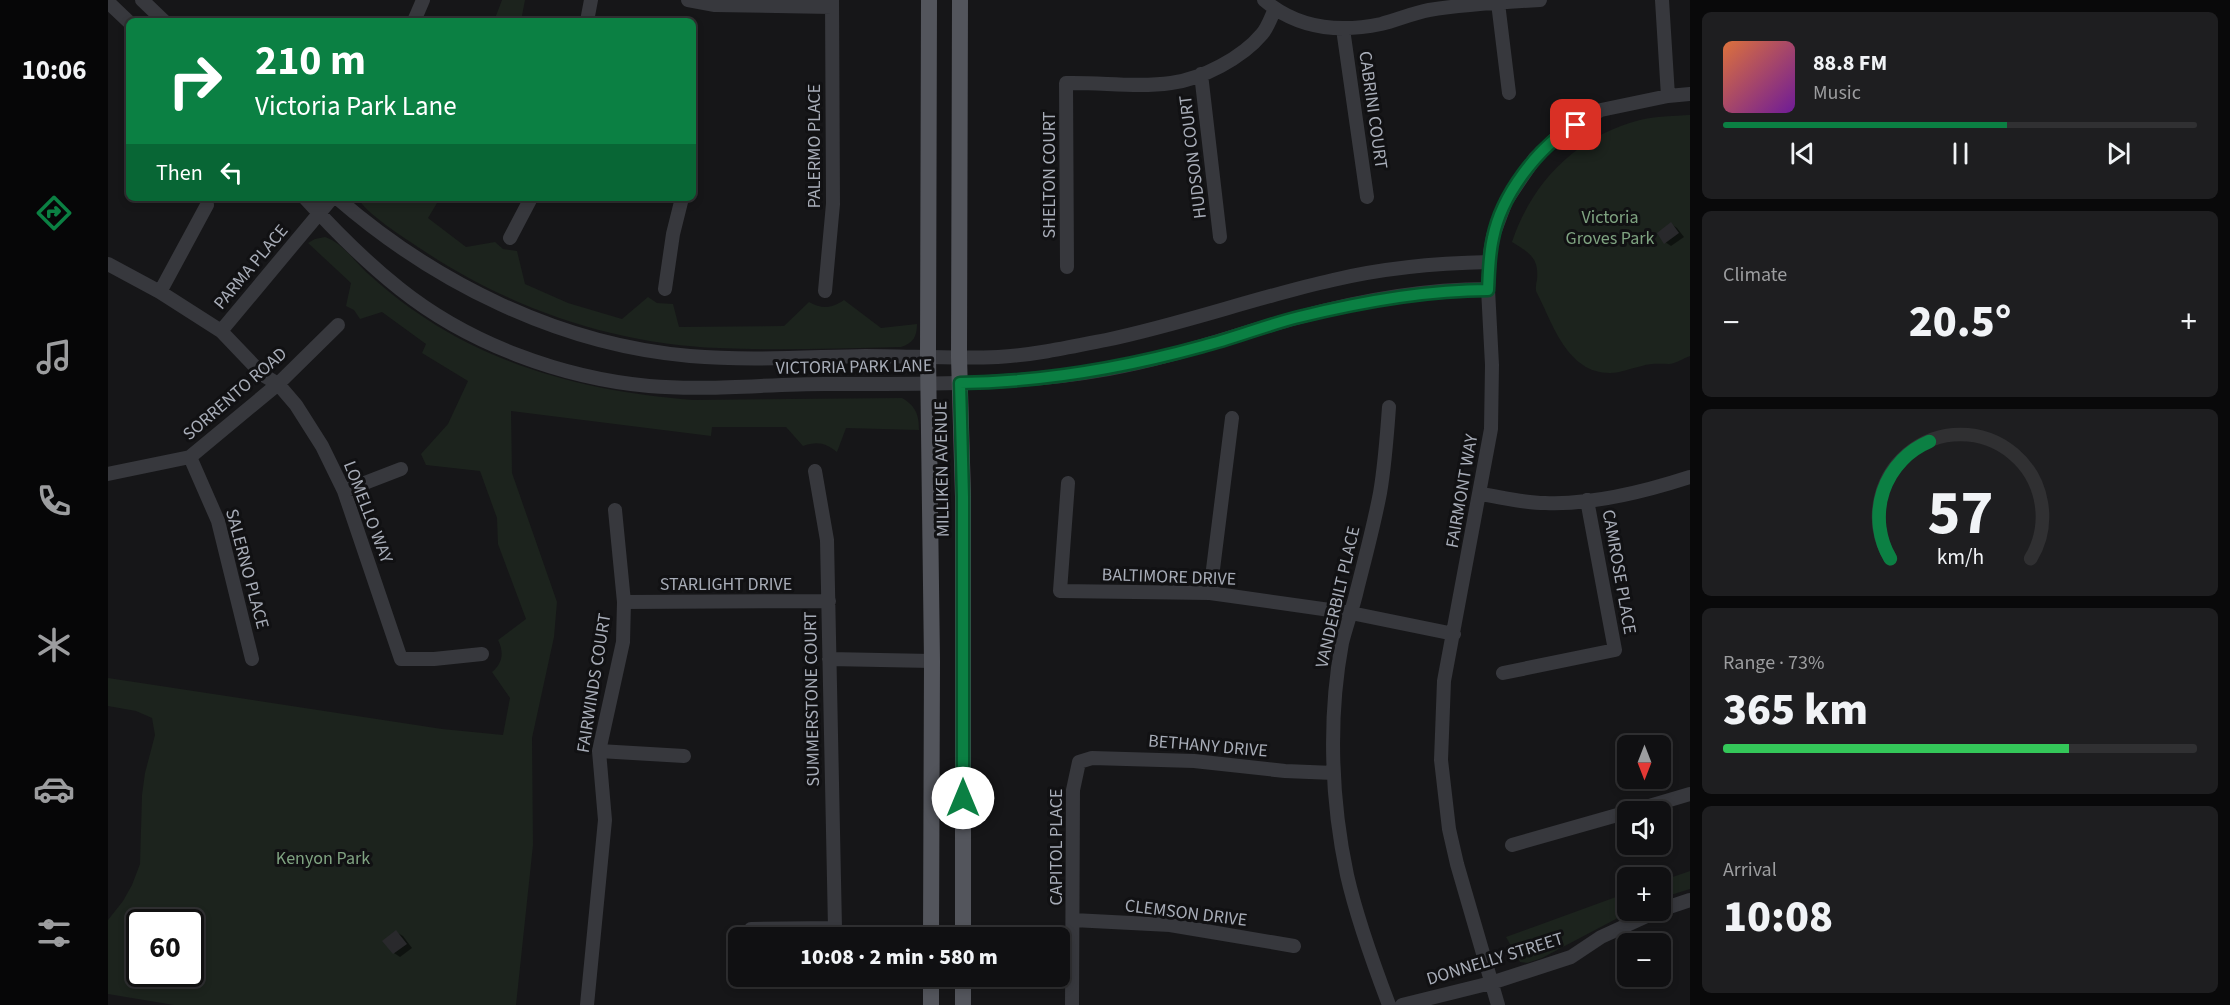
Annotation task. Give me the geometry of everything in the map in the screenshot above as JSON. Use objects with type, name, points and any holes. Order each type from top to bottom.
[{"type":"main road","name":"MILLIKEN AVENUE","points":[[929,0],[928,384],[932,661],[931,927]]},
{"type":"main road","name":"MILLIKEN AVENUE","points":[[960,0],[959,357],[963,497],[963,927]]},
{"type":"main road","points":[[931,987],[931,1005]]},
{"type":"main road","points":[[963,987],[963,1005]]},
{"type":"street","points":[[142,0],[162,18]]},
{"type":"street","points":[[415,18],[423,0]]},
{"type":"street","points":[[588,18],[591,0]]},
{"type":"street","points":[[688,0],[715,4],[832,3]]},
{"type":"street","points":[[1264,0],[1275,9],[1323,28],[1343,29],[1382,24],[1429,10],[1458,5],[1539,0]]},
{"type":"street","points":[[1662,0],[1668,96]]},
{"type":"street","points":[[111,2],[126,19]]},
{"type":"street","name":"PALERMO PLACE","points":[[825,291],[832,204],[832,3]]},
{"type":"street","points":[[1498,3],[1509,93]]},
{"type":"street","points":[[1201,74],[1218,69],[1263,33],[1275,9]]},
{"type":"street","name":"CABRINI COURT","points":[[1343,29],[1367,197]]},
{"type":"street","name":"SHELTON COURT","points":[[1067,267],[1066,83],[1163,84],[1174,83],[1201,74]]},
{"type":"street","name":"HUDSON COURT","points":[[1201,74],[1220,237]]},
{"type":"street","name":"FAIRMONT WAY","points":[[1498,1005],[1452,841],[1441,760],[1444,681],[1491,429],[1492,365],[1488,290],[1493,236],[1506,201],[1535,158],[1562,132],[1602,110],[1668,96],[1690,94]]},
{"type":"street","name":"VICTORIA PARK LANE","points":[[307,201],[379,271],[425,307],[487,342],[561,369],[597,379],[649,386],[706,388],[797,384],[1013,382],[1109,369],[1203,346],[1297,317],[1411,295],[1488,290]]},
{"type":"street","name":"PARMA PLACE","points":[[221,331],[330,201]]},
{"type":"street","name":"VICTORIA PARK LANE","points":[[341,201],[367,224],[403,250],[470,290],[518,313],[612,343],[657,352],[725,359],[1000,357],[1106,340],[1190,320],[1270,295],[1337,279],[1410,268],[1490,262]]},
{"type":"street","points":[[510,238],[529,201]]},
{"type":"street","points":[[665,289],[673,234],[681,201]]},
{"type":"street","points":[[160,292],[207,205]]},
{"type":"street","name":"LOMELLO WAY","points":[[108,264],[160,292],[221,331],[263,375],[278,384],[296,405],[322,446],[344,491],[401,659],[434,659],[482,654]]},
{"type":"street","name":"SORRENTO ROAD","points":[[108,474],[190,457],[278,384],[338,325]]},
{"type":"street","name":"VANDERBILT PLACE","points":[[1389,406],[1386,455],[1380,494],[1343,642],[1336,698],[1334,773],[1340,834],[1348,877],[1375,968],[1389,1005]]},
{"type":"street","points":[[1210,593],[1232,418]]},
{"type":"street","name":"SALERNO PLACE","points":[[190,457],[218,521],[252,659]]},
{"type":"street","points":[[344,491],[401,469]]},
{"type":"street","name":"SUMMERSTONE COURT","points":[[815,471],[827,540],[835,927]]},
{"type":"street","points":[[1480,494],[1545,504],[1622,494],[1690,477]]},
{"type":"street","name":"BALTIMORE DRIVE","points":[[1068,483],[1060,591],[1210,593],[1351,613],[1454,634]]},
{"type":"street","name":"CAMROSE PLACE","points":[[1503,673],[1615,650],[1587,500]]},
{"type":"street","name":"FAIRWINDS COURT","points":[[587,1005],[605,820],[599,751],[623,642],[624,602],[615,510]]},
{"type":"street","name":"STARLIGHT DRIVE","points":[[624,602],[829,601]]},
{"type":"street","points":[[829,659],[932,661]]},
{"type":"street","points":[[599,751],[684,756]]},
{"type":"street","name":"BETHANY DRIVE","points":[[1080,762],[1092,758],[1194,761],[1285,771],[1334,773]]},
{"type":"street","name":"CAPITOL PLACE","points":[[1072,1005],[1073,790],[1080,762]]},
{"type":"street","points":[[1666,801],[1690,794]]},
{"type":"street","points":[[1512,845],[1617,815]]},
{"type":"street","name":"DONNELLY STREET","points":[[1671,906],[1690,900]]},
{"type":"street","name":"CLEMSON DRIVE","points":[[1073,920],[1170,925],[1294,946]]},
{"type":"street","name":"DONNELLY STREET","points":[[1402,1005],[1491,983],[1571,957],[1602,938],[1637,921]]},
{"type":"green space","points":[[502,0],[525,0],[522,18],[495,18]]},
{"type":"green space","name":"Victoria Groves Park","points":[[1690,115],[1690,356],[1671,364],[1649,364],[1610,373],[1595,371],[1583,365],[1563,345],[1536,292],[1535,261],[1512,242],[1521,220],[1545,181],[1577,150],[1617,127],[1658,117]]},
{"type":"green space","points":[[360,201],[438,201],[428,218],[466,247],[495,242],[503,249],[517,251],[525,284],[568,303],[622,319],[648,297],[657,303],[673,304],[679,327],[784,326],[809,302],[826,307],[844,300],[881,328],[917,324],[916,333],[909,344],[901,347],[764,349],[679,345],[601,330],[563,319],[490,289],[421,249],[386,225]]},
{"type":"green space","name":"Kenyon Park","points":[[325,237],[337,243],[366,272],[428,320],[489,353],[555,377],[623,392],[693,400],[902,398],[911,404],[917,415],[919,430],[846,428],[837,452],[821,444],[803,446],[786,427],[712,427],[711,436],[511,411],[512,473],[557,602],[554,637],[532,738],[533,845],[516,1005],[174,1005],[108,994],[108,920],[123,901],[140,864],[142,795],[155,735],[152,718],[136,711],[108,706],[108,678],[442,729],[503,735],[510,698],[492,672],[501,657],[498,640],[526,619],[498,544],[497,518],[480,471],[426,465],[421,454],[448,424],[468,381],[422,353],[426,344],[382,312],[360,319],[354,310],[346,306],[351,283],[308,243]]},
{"type":"green space","points":[[1690,871],[1690,889],[1671,895],[1671,878]]},
{"type":"green space","points":[[1617,897],[1617,918],[1542,958],[1527,963],[1520,962],[1506,937]]},
{"type":"building","points":[[1671,222],[1679,233],[1664,244],[1657,233]]},
{"type":"building","points":[[396,930],[407,944],[393,954],[382,941]]},
{"type":"route","points":[[963,798],[963,497],[960,383],[1013,382],[1109,369],[1203,346],[1297,317],[1411,295],[1488,290],[1493,236],[1506,201],[1535,158],[1562,132],[1576,125]]}]
